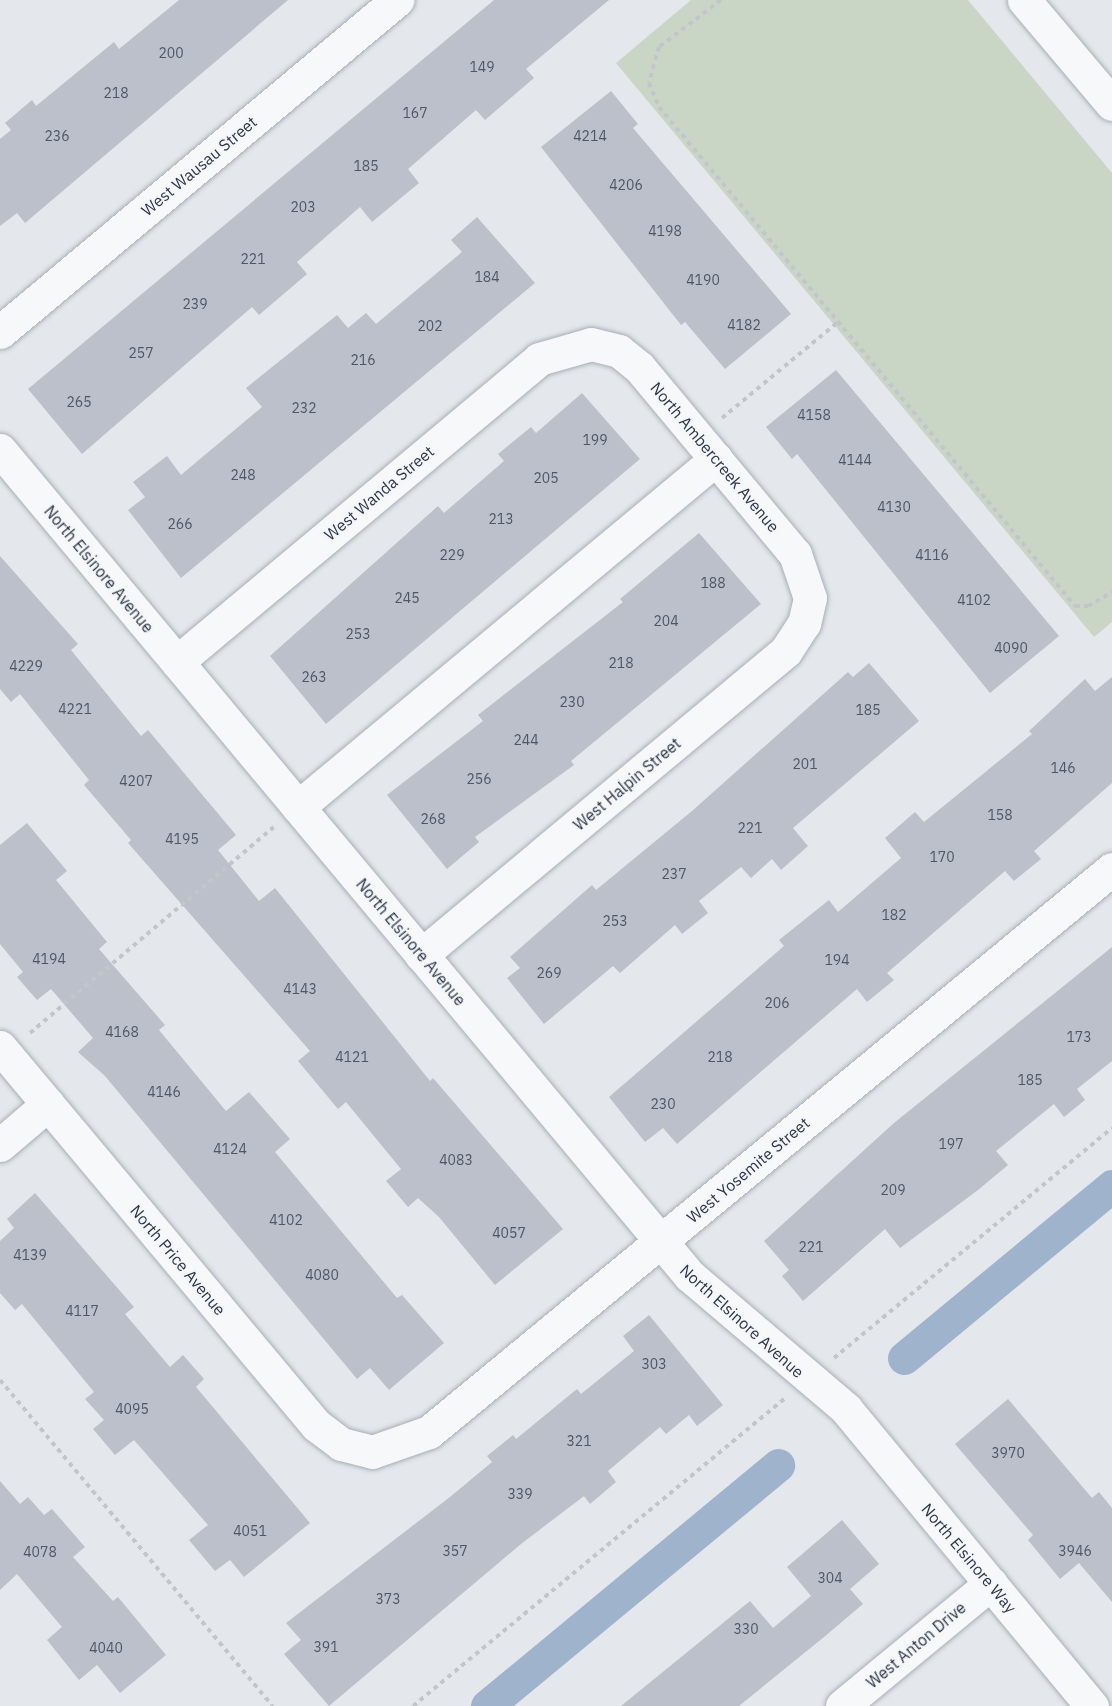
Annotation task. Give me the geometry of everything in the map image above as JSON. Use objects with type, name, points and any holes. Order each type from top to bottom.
[{"type":"street","name":"West Wausau Street","points":[[0,332],[397,0]]},
{"type":"street","points":[[1024,0],[1112,104]]},
{"type":"street","name":"North Ambercreek Avenue","points":[[591,344],[619,351],[639,367],[795,554],[810,598]]},
{"type":"street","name":"West Wanda Street","points":[[177,662],[539,359],[591,344]]},
{"type":"street","points":[[298,807],[707,448]]},
{"type":"street","name":"North Elsinore Avenue","points":[[0,450],[690,1276],[807,1380],[846,1409]]},
{"type":"street","name":"West Halpin Street","points":[[421,955],[786,651],[804,623],[810,598]]},
{"type":"street","name":"West Yosemite Street","points":[[372,1452],[429,1432],[1112,869]]},
{"type":"street","name":"North Price Avenue","points":[[3,1051],[316,1425],[342,1443],[372,1452]]},
{"type":"street","points":[[0,1145],[48,1104]]},
{"type":"street","name":"North Elsinore Way","points":[[846,1409],[1092,1706]]},
{"type":"street","name":"West Anton Drive","points":[[842,1706],[991,1583]]},
{"type":"path","points":[[722,0],[659,46],[649,71],[652,95],[1075,606],[1088,606],[1112,592]]},
{"type":"path","points":[[707,448],[838,322]]},
{"type":"path","points":[[3,1051],[298,807]]},
{"type":"path","points":[[413,1706],[1112,1128]]},
{"type":"path","points":[[0,1380],[273,1706]]},
{"type":"green space","points":[[691,0],[968,0],[1112,173],[1112,622],[1094,637],[616,63]]},
{"type":"building","points":[[179,0],[288,0],[25,223],[17,213],[0,226],[0,139],[11,130],[5,123],[32,100],[36,106],[114,42],[119,49]]},
{"type":"building","points":[[494,0],[609,0],[526,69],[534,78],[485,120],[476,110],[408,169],[419,183],[372,222],[360,207],[297,262],[307,274],[259,315],[252,307],[82,454],[28,389]]},
{"type":"building","points":[[611,91],[638,124],[633,128],[791,314],[725,369],[685,322],[681,325],[541,147]]},
{"type":"building","points":[[477,217],[535,283],[181,578],[128,510],[145,497],[133,482],[167,456],[181,475],[262,407],[246,388],[337,315],[348,328],[366,313],[376,324],[462,252],[451,240]]},
{"type":"building","points":[[836,370],[1059,636],[990,693],[797,454],[792,459],[766,427]]},
{"type":"building","points":[[582,393],[640,459],[326,724],[270,656],[438,506],[444,513],[504,461],[498,454],[531,427],[536,433]]},
{"type":"building","points":[[699,533],[761,604],[571,761],[574,765],[475,837],[479,842],[447,869],[387,795],[483,721],[478,715],[623,602],[620,599]]},
{"type":"building","points":[[0,556],[78,644],[71,650],[141,736],[148,730],[236,835],[218,850],[259,901],[275,888],[430,1081],[433,1078],[563,1229],[495,1285],[439,1217],[418,1198],[408,1207],[386,1181],[401,1169],[346,1102],[338,1109],[298,1061],[310,1051],[128,843],[131,840],[84,785],[89,780],[20,694],[11,702],[0,689]]},
{"type":"building","points":[[869,663],[919,721],[793,828],[808,846],[781,870],[772,859],[751,878],[741,867],[699,901],[708,913],[682,934],[675,925],[620,973],[613,966],[544,1024],[507,978],[520,968],[510,957],[592,885],[596,890],[692,811],[848,672],[853,677]]},
{"type":"building","points":[[1112,677],[1112,783],[1034,851],[1041,859],[1014,881],[1005,871],[887,973],[894,980],[867,1002],[857,989],[677,1144],[663,1128],[645,1142],[609,1097],[784,946],[779,940],[829,900],[838,912],[901,858],[885,838],[915,812],[924,822],[1032,734],[1029,731],[1085,679],[1095,691]]},
{"type":"building","points":[[27,823],[67,871],[56,880],[107,942],[99,949],[165,1025],[159,1030],[226,1111],[249,1092],[290,1139],[275,1152],[397,1298],[402,1295],[444,1343],[389,1390],[370,1368],[357,1379],[105,1076],[78,1052],[93,1038],[51,989],[37,1000],[17,977],[23,972],[0,944],[0,845]]},
{"type":"building","points":[[1112,947],[1112,1061],[1077,1089],[1085,1100],[1064,1117],[1054,1104],[996,1151],[1008,1165],[978,1190],[900,1248],[885,1229],[803,1301],[782,1276],[789,1270],[764,1241],[894,1123]]},
{"type":"building","points":[[35,1193],[134,1307],[125,1314],[170,1367],[183,1355],[204,1379],[196,1387],[310,1523],[244,1577],[230,1560],[215,1571],[189,1540],[208,1525],[134,1440],[115,1455],[93,1429],[104,1420],[85,1399],[94,1392],[22,1304],[15,1310],[0,1293],[0,1241],[14,1228],[7,1219]]},
{"type":"building","points":[[649,1315],[723,1405],[697,1426],[689,1415],[666,1434],[660,1427],[608,1471],[616,1482],[590,1504],[584,1496],[521,1544],[329,1706],[284,1654],[301,1640],[286,1623],[450,1497],[492,1462],[487,1456],[513,1435],[516,1439],[577,1389],[581,1394],[634,1351],[623,1336]]},
{"type":"building","points":[[1008,1399],[1092,1498],[1099,1492],[1112,1508],[1112,1602],[1079,1563],[1060,1579],[1028,1540],[1033,1535],[955,1444]]},
{"type":"building","points":[[0,1481],[20,1504],[28,1497],[44,1515],[52,1509],[85,1547],[73,1557],[113,1601],[118,1597],[166,1655],[120,1693],[97,1665],[79,1680],[47,1640],[62,1627],[17,1574],[0,1590]]},
{"type":"building","points":[[842,1520],[879,1564],[850,1589],[863,1604],[824,1637],[739,1706],[621,1706],[750,1601],[773,1628],[811,1596],[787,1567]]},
{"type":"waterway","points":[[904,1358],[1112,1186]]},
{"type":"waterway","points":[[487,1706],[778,1465]]}]
